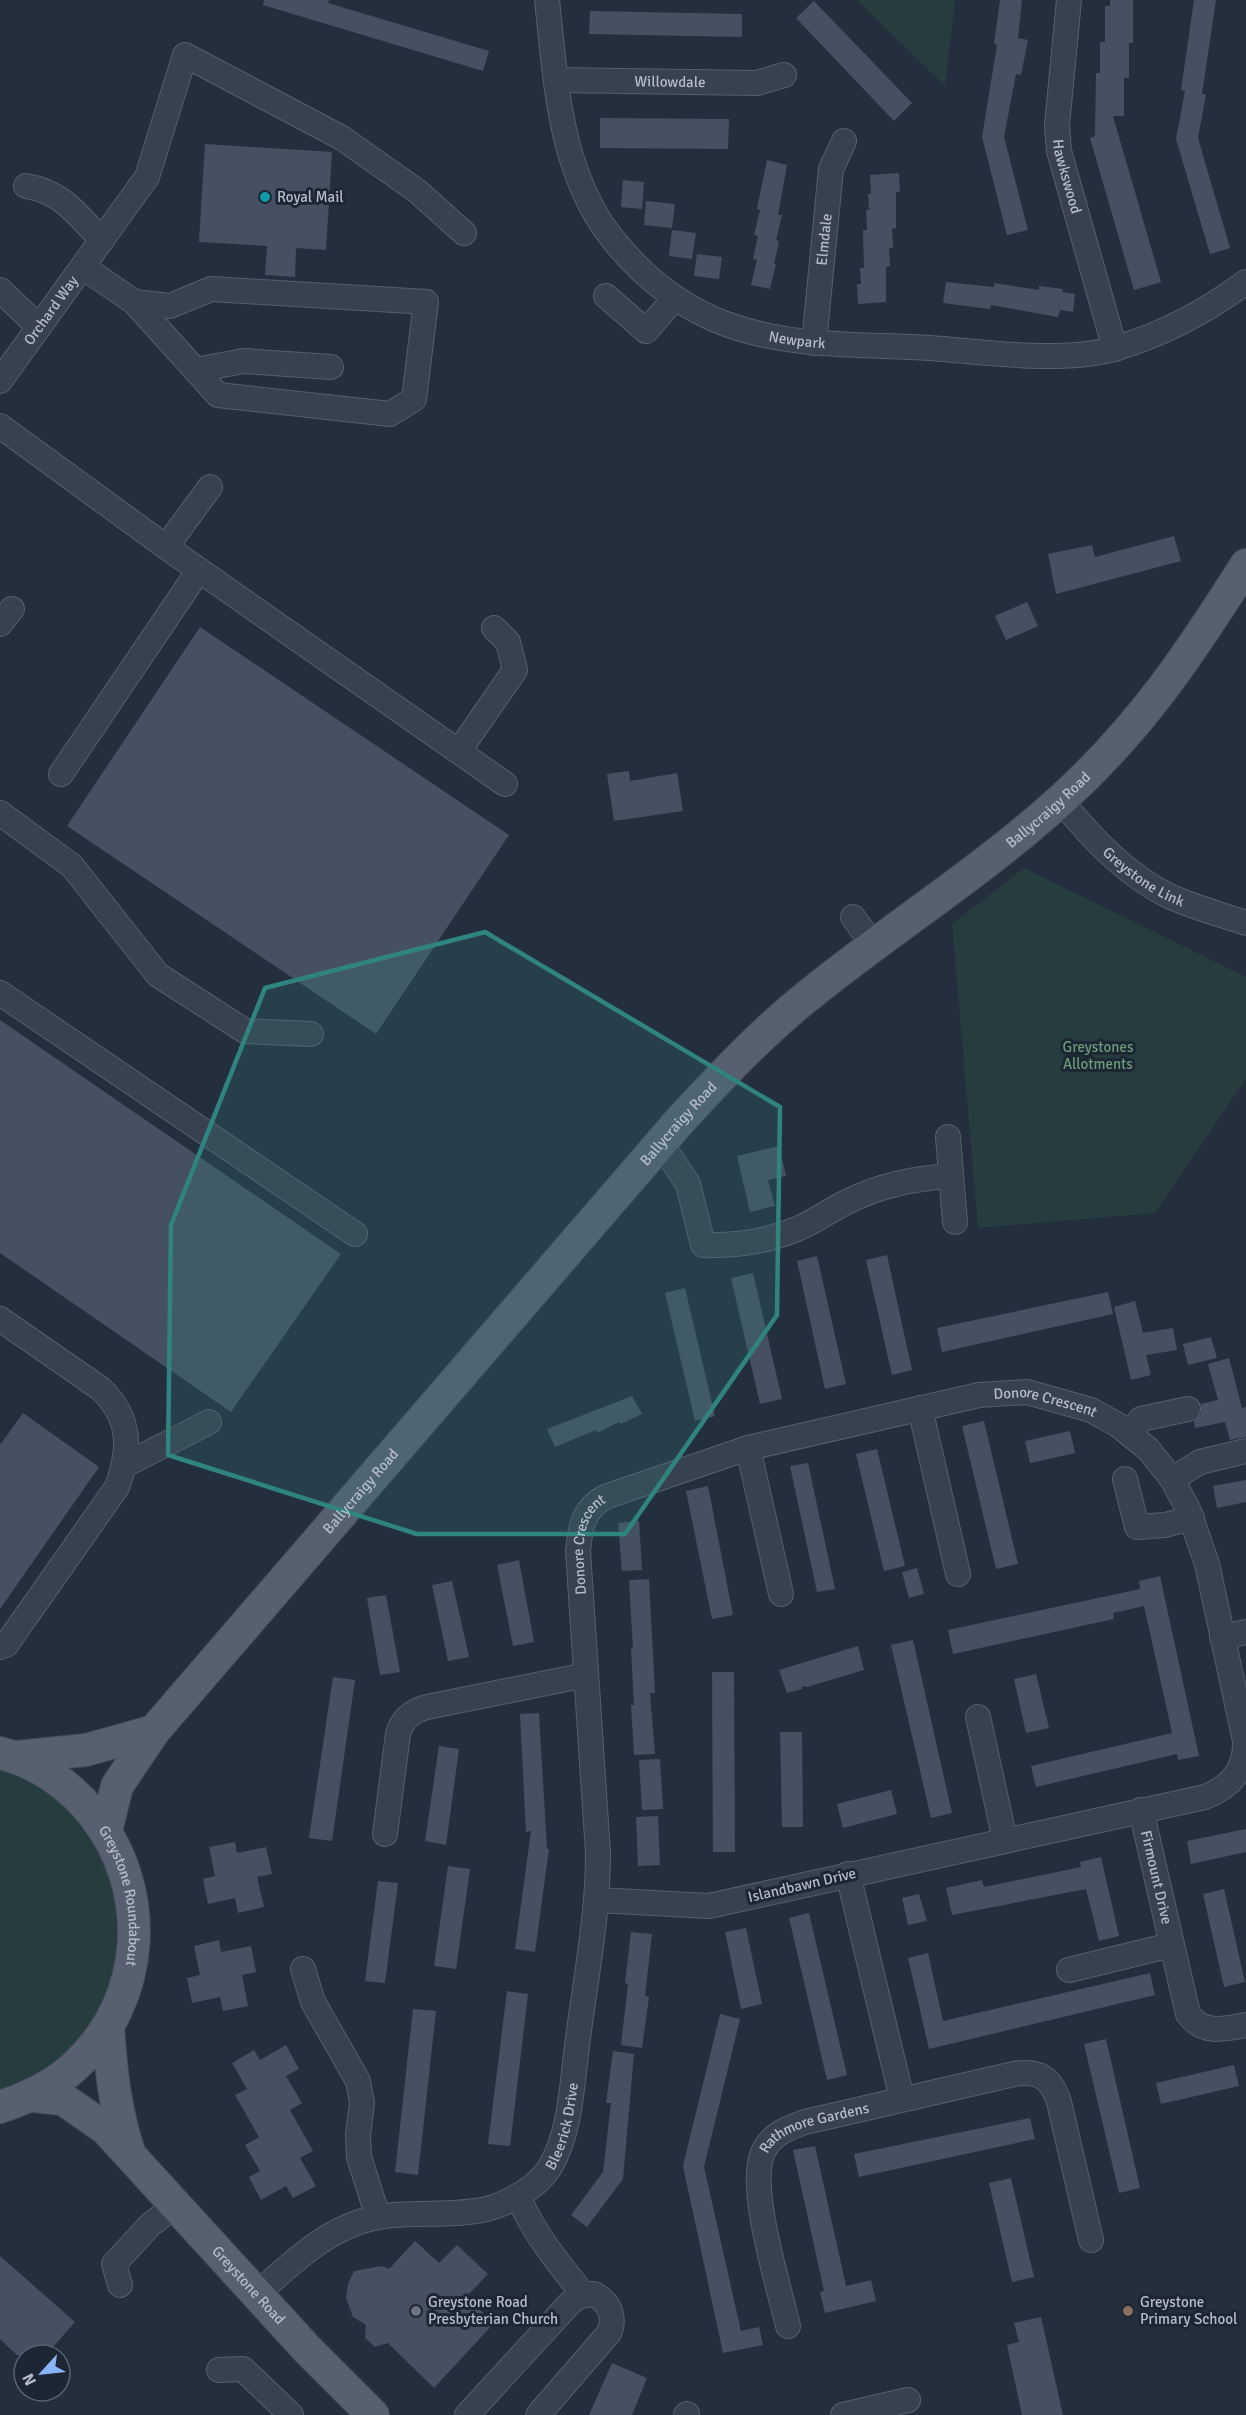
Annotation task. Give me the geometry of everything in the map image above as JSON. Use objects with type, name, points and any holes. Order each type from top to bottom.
[{"type":"main road","name":"Ballycraigy Road","points":[[106,1831],[117,1786],[154,1731],[660,1142],[760,1037],[812,992],[977,870],[1061,800],[1130,730],[1169,683],[1246,565]]},
{"type":"main road","points":[[8,1755],[86,1750],[154,1731]]},
{"type":"main road","name":"Greystone Roundabout","points":[[0,2107],[33,2096],[75,2066],[108,2026],[121,2000],[130,1972],[135,1943],[135,1914],[129,1885],[120,1857],[106,1831],[82,1800],[51,1775],[8,1755]]},
{"type":"main road","name":"Greystone Road","points":[[108,2026],[111,2083],[116,2114],[129,2152]]},
{"type":"main road","name":"Greystone Road","points":[[33,2096],[63,2099],[106,2129],[257,2294],[373,2415]]},
{"type":"street","name":"Newpark","points":[[547,0],[563,130],[574,170],[585,194],[610,236],[635,265],[696,312],[728,325],[814,343],[1047,356],[1115,349],[1160,334],[1201,312],[1246,282]]},
{"type":"street","name":"Hawkswood","points":[[1069,0],[1057,125],[1059,151],[1115,349]]},
{"type":"street","name":"Orchard Way","points":[[0,381],[147,177],[185,56],[342,138],[417,191],[464,233]]},
{"type":"street","name":"Willowdale","points":[[556,80],[758,83],[784,75]]},
{"type":"street","name":"Elmdale","points":[[814,343],[831,169],[844,141]]},
{"type":"street","points":[[26,186],[47,189],[102,240]]},
{"type":"street","points":[[83,267],[134,302],[218,395],[390,414],[414,399],[426,302],[211,289],[170,306],[134,302]]},
{"type":"street","points":[[0,290],[39,327]]},
{"type":"street","points":[[606,296],[646,331],[675,298]]},
{"type":"street","points":[[195,370],[244,361],[331,367]]},
{"type":"street","points":[[0,426],[166,547],[505,784]]},
{"type":"street","points":[[166,547],[210,487]]},
{"type":"street","points":[[61,774],[199,570]]},
{"type":"street","points":[[459,751],[515,670],[508,642],[494,628]]},
{"type":"street","name":"Greystone Link","points":[[1061,800],[1100,844],[1146,882],[1178,900],[1246,923]]},
{"type":"street","points":[[0,813],[72,866],[158,975],[245,1031],[311,1034]]},
{"type":"street","points":[[853,917],[873,945]]},
{"type":"street","points":[[0,993],[355,1234]]},
{"type":"street","points":[[948,1137],[955,1222]]},
{"type":"street","points":[[660,1142],[688,1184],[703,1245],[739,1246],[765,1240],[798,1229],[849,1201],[880,1188],[920,1177],[951,1176]]},
{"type":"street","points":[[0,1319],[101,1389],[122,1414],[125,1428],[125,1465],[117,1487],[6,1645],[0,1647]]},
{"type":"street","name":"Donore Crescent","points":[[597,1900],[598,1853],[578,1551],[580,1531],[588,1510],[605,1497],[748,1448],[994,1392],[1027,1392],[1091,1410],[1130,1433],[1148,1449],[1172,1479],[1192,1518],[1204,1553],[1245,1754],[1242,1767],[1231,1782],[1205,1797]]},
{"type":"street","points":[[920,1408],[958,1574]]},
{"type":"street","points":[[1130,1433],[1141,1419],[1188,1409]]},
{"type":"street","points":[[125,1465],[209,1422]]},
{"type":"street","points":[[748,1448],[781,1594]]},
{"type":"street","points":[[1172,1479],[1200,1462],[1246,1451]]},
{"type":"street","points":[[1125,1479],[1137,1527],[1165,1525],[1192,1518]]},
{"type":"street","points":[[1222,1637],[1246,1632]]},
{"type":"street","points":[[386,1834],[398,1734],[410,1714],[427,1707],[586,1675]]},
{"type":"street","points":[[978,1718],[1005,1840]]},
{"type":"street","name":"Islandbawn Drive","points":[[597,1900],[709,1906],[1205,1797]]},
{"type":"street","name":"Firmount Drive","points":[[1141,1810],[1184,2004],[1193,2020],[1205,2027],[1218,2030],[1246,2025]]},
{"type":"street","points":[[848,1874],[902,2099]]},
{"type":"street","name":"Bleerick Drive","points":[[257,2294],[327,2236],[351,2225],[378,2217],[488,2208],[518,2196],[550,2166],[563,2137],[597,1900]]},
{"type":"street","name":"Firmount Drive","points":[[1069,1970],[1171,1945]]},
{"type":"street","points":[[303,1969],[313,2002],[358,2081],[362,2103],[358,2135],[359,2157],[378,2217]]},
{"type":"street","name":"Rathmore Gardens","points":[[788,2326],[760,2202],[758,2170],[763,2152],[776,2135],[792,2126],[1014,2074],[1031,2072],[1043,2076],[1053,2086],[1059,2102],[1091,2240]]},
{"type":"street","points":[[518,2196],[530,2223],[544,2246],[584,2295]]},
{"type":"street","points":[[120,2285],[114,2264],[150,2225],[176,2205]]},
{"type":"street","points":[[467,2415],[564,2309],[584,2295],[594,2294],[605,2303],[613,2320],[611,2328],[605,2338],[538,2415]]},
{"type":"street","points":[[219,2370],[243,2369],[291,2415]]},
{"type":"street","points":[[843,2415],[908,2400]]},
{"type":"highlighted area","points":[[485,932],[780,1107],[777,1315],[625,1534],[417,1534],[168,1455],[171,1225],[265,988]]},
{"type":"green space","points":[[857,0],[955,0],[945,86]]},
{"type":"green space","name":"Greystones Allotments","points":[[1024,868],[1246,977],[1246,1079],[1155,1213],[978,1228],[952,924]]},
{"type":"green space","points":[[0,1770],[22,1776],[70,1809],[104,1858],[120,1915],[115,1974],[91,2028],[50,2070],[0,2094]]},
{"type":"building","points":[[264,0],[329,0],[328,3],[489,51],[483,71],[263,5]]},
{"type":"building","points":[[1000,0],[1022,0],[1018,38],[1028,40],[1021,75],[1016,74],[1004,137],[1028,230],[1007,235],[982,137],[997,45],[994,44]]},
{"type":"building","points":[[1110,0],[1133,0],[1133,43],[1129,43],[1129,78],[1124,78],[1124,116],[1113,116],[1161,282],[1134,290],[1090,138],[1095,136],[1096,73],[1100,73],[1100,42],[1105,42],[1105,6],[1110,6]]},
{"type":"building","points":[[1194,0],[1216,0],[1202,94],[1206,94],[1198,138],[1230,248],[1210,254],[1176,139],[1185,91],[1181,90]]},
{"type":"building","points":[[814,1],[912,103],[894,121],[796,18]]},
{"type":"building","points":[[590,11],[742,14],[742,37],[589,34]]},
{"type":"building","points":[[600,118],[729,119],[728,149],[600,148]]},
{"type":"building","name":"Royal Mail","points":[[205,144],[332,152],[326,250],[296,248],[295,277],[265,275],[267,246],[199,242]]},
{"type":"building","points":[[767,160],[787,165],[778,215],[782,215],[776,240],[779,241],[774,264],[776,264],[770,289],[751,285],[757,260],[753,259],[758,236],[754,235],[760,210],[757,209]]},
{"type":"building","points":[[899,173],[900,192],[896,192],[896,228],[892,229],[893,248],[889,248],[890,266],[886,267],[886,302],[858,304],[857,284],[861,284],[860,268],[864,268],[863,230],[867,230],[866,210],[869,210],[868,194],[871,194],[870,175]]},
{"type":"building","points":[[623,180],[644,182],[642,209],[621,207]]},
{"type":"building","points":[[646,201],[675,204],[672,228],[644,225]]},
{"type":"building","points":[[672,230],[696,233],[692,259],[669,256]]},
{"type":"building","points":[[697,254],[722,257],[719,279],[694,276]]},
{"type":"building","points":[[946,282],[994,287],[994,283],[1039,290],[1039,286],[1063,289],[1062,292],[1075,294],[1073,312],[1060,310],[1058,317],[991,305],[990,309],[943,303]]},
{"type":"building","points":[[1174,536],[1181,561],[1056,594],[1048,554],[1092,545],[1095,557]]},
{"type":"building","points":[[1027,602],[1038,626],[1006,640],[995,616]]},
{"type":"building","points":[[200,627],[509,835],[376,1034],[67,826]]},
{"type":"building","points":[[629,771],[630,781],[677,773],[683,811],[614,821],[607,774]]},
{"type":"building","points":[[0,1020],[341,1254],[231,1412],[0,1253]]},
{"type":"building","points":[[779,1146],[786,1176],[768,1180],[775,1206],[750,1212],[737,1156]]},
{"type":"building","points":[[887,1255],[912,1370],[892,1375],[866,1260]]},
{"type":"building","points":[[817,1256],[846,1384],[825,1389],[797,1261]]},
{"type":"building","points":[[753,1273],[782,1399],[760,1404],[731,1278]]},
{"type":"building","points":[[685,1288],[715,1416],[695,1421],[665,1293]]},
{"type":"building","points":[[1108,1292],[1113,1314],[942,1352],[937,1328]]},
{"type":"building","points":[[1135,1301],[1143,1333],[1173,1328],[1177,1350],[1146,1355],[1151,1375],[1131,1380],[1114,1307]]},
{"type":"building","points":[[1211,1337],[1217,1358],[1188,1365],[1183,1344]]},
{"type":"building","points":[[1229,1358],[1242,1408],[1246,1407],[1246,1437],[1230,1440],[1225,1422],[1195,1428],[1194,1421],[1201,1414],[1201,1404],[1218,1400],[1208,1364]]},
{"type":"building","points":[[632,1396],[642,1414],[621,1424],[619,1422],[597,1433],[596,1430],[555,1447],[547,1429]]},
{"type":"building","points":[[23,1413],[99,1467],[0,1609],[0,1445]]},
{"type":"building","points":[[984,1421],[1018,1564],[996,1569],[962,1426]]},
{"type":"building","points":[[1070,1431],[1075,1453],[1030,1463],[1025,1441]]},
{"type":"building","points":[[877,1449],[905,1566],[884,1571],[856,1454]]},
{"type":"building","points":[[808,1463],[835,1589],[817,1592],[790,1466]]},
{"type":"building","points":[[1246,1480],[1246,1502],[1217,1508],[1213,1486]]},
{"type":"building","points":[[708,1486],[733,1615],[712,1619],[686,1491]]},
{"type":"building","points":[[639,1521],[642,1570],[622,1571],[618,1523]]},
{"type":"building","points":[[519,1560],[534,1642],[513,1646],[497,1565]]},
{"type":"building","points":[[917,1568],[924,1594],[909,1598],[902,1572]]},
{"type":"building","points":[[1160,1576],[1199,1756],[1178,1760],[1177,1754],[1036,1787],[1031,1766],[1172,1733],[1144,1606],[1113,1613],[1114,1619],[953,1654],[948,1630],[1140,1589],[1139,1581]]},
{"type":"building","points":[[649,1579],[655,1693],[650,1693],[655,1754],[634,1755],[631,1705],[634,1705],[631,1648],[633,1648],[629,1580]]},
{"type":"building","points":[[452,1581],[469,1657],[448,1661],[432,1585]]},
{"type":"building","points":[[386,1595],[400,1672],[380,1675],[367,1598]]},
{"type":"building","points":[[913,1640],[952,1813],[931,1818],[891,1645]]},
{"type":"building","points":[[858,1646],[864,1670],[807,1687],[802,1686],[802,1689],[787,1693],[779,1670]]},
{"type":"building","points":[[712,1672],[734,1672],[735,1852],[713,1852]]},
{"type":"building","points":[[1036,1674],[1049,1728],[1026,1733],[1014,1679]]},
{"type":"building","points":[[333,1677],[355,1680],[332,1841],[309,1838]]},
{"type":"building","points":[[539,1713],[547,1849],[549,1849],[535,1952],[515,1949],[531,1831],[526,1832],[520,1714]]},
{"type":"building","points":[[780,1732],[802,1732],[803,1827],[782,1827]]},
{"type":"building","points":[[439,1746],[459,1749],[446,1845],[425,1841]]},
{"type":"building","points":[[660,1759],[663,1809],[642,1810],[639,1760]]},
{"type":"building","points":[[891,1790],[897,1814],[843,1828],[837,1804]]},
{"type":"building","points":[[658,1816],[660,1865],[638,1866],[636,1817]]},
{"type":"building","points":[[1246,1829],[1246,1852],[1191,1864],[1187,1841]]},
{"type":"building","points":[[235,1842],[237,1853],[266,1847],[272,1874],[257,1877],[264,1907],[238,1913],[235,1898],[208,1904],[203,1879],[215,1876],[209,1847]]},
{"type":"building","points":[[1101,1857],[1119,1936],[1099,1941],[1086,1889],[952,1915],[946,1888],[982,1880],[984,1887],[1081,1867],[1080,1862]]},
{"type":"building","points":[[448,1866],[470,1869],[456,1969],[434,1966]]},
{"type":"building","points":[[378,1881],[398,1883],[385,1983],[365,1981]]},
{"type":"building","points":[[1224,1889],[1245,1982],[1224,1987],[1203,1894]]},
{"type":"building","points":[[919,1894],[927,1921],[908,1925],[902,1898]]},
{"type":"building","points":[[809,1913],[847,2075],[827,2080],[789,1918]]},
{"type":"building","points":[[746,1928],[762,2004],[741,2009],[725,1932]]},
{"type":"building","points":[[631,1932],[652,1934],[645,1996],[649,1997],[642,2048],[621,2045]]},
{"type":"building","points":[[219,1940],[221,1952],[251,1946],[256,1972],[242,1975],[248,2006],[223,2011],[220,1997],[192,2003],[187,1978],[200,1975],[194,1946]]},
{"type":"building","points":[[928,1953],[943,2021],[1150,1973],[1155,1995],[929,2049],[908,1958]]},
{"type":"building","points":[[507,1991],[528,1994],[510,2146],[488,2144]]},
{"type":"building","points":[[413,2009],[436,2011],[418,2175],[395,2172]]},
{"type":"building","points":[[720,2014],[740,2019],[704,2167],[741,2331],[759,2327],[763,2345],[723,2353],[683,2166]]},
{"type":"building","points":[[1106,2039],[1140,2188],[1119,2193],[1084,2044]]},
{"type":"building","points":[[286,2045],[299,2069],[286,2076],[302,2103],[290,2110],[313,2151],[300,2158],[316,2186],[293,2198],[286,2186],[261,2200],[249,2177],[260,2171],[245,2145],[259,2137],[235,2095],[247,2089],[232,2063],[254,2050],[260,2060]]},
{"type":"building","points":[[613,2051],[634,2054],[623,2179],[587,2227],[571,2215],[603,2172],[611,2103],[606,2103]]},
{"type":"building","points":[[1234,2065],[1239,2086],[1161,2104],[1156,2083]]},
{"type":"building","points":[[1030,2118],[1035,2139],[859,2177],[854,2154]]},
{"type":"building","points":[[815,2146],[846,2286],[871,2280],[876,2301],[825,2313],[820,2292],[824,2291],[793,2150]]},
{"type":"building","points":[[1011,2178],[1034,2277],[1012,2282],[989,2183]]},
{"type":"building","name":"Greystone Road Presbyterian Church","points":[[415,2241],[439,2263],[457,2245],[488,2274],[465,2298],[495,2322],[434,2388],[388,2343],[375,2347],[365,2338],[366,2325],[353,2317],[346,2298],[348,2284],[354,2271],[382,2266],[389,2269]]},
{"type":"building","points":[[0,2256],[75,2322],[57,2343],[12,2343],[12,2350],[0,2339]]},
{"type":"building","points":[[1041,2317],[1063,2415],[1022,2415],[1007,2345],[1019,2342],[1014,2323]]},
{"type":"building","points":[[612,2363],[647,2378],[632,2415],[589,2415]]},
{"type":"place","name":"Royal Mail","points":[[265,197]]},
{"type":"place","name":"Greystone Road Presbyterian Church","points":[[416,2311]]},
{"type":"place","name":"Greystone Primary School","points":[[1128,2311]]}]
